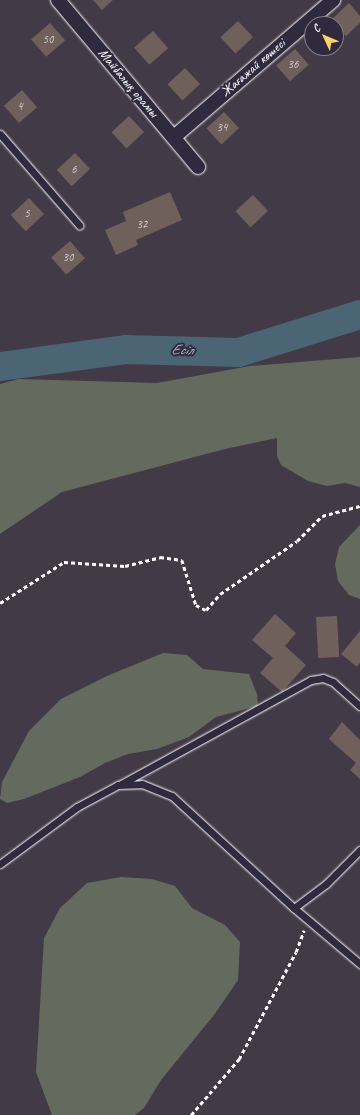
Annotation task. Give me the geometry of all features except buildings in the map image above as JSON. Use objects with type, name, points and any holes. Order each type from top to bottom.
[{"type":"street","name":"Майбалық орамы","points":[[58,0],[174,136],[198,167]]},
{"type":"street","name":"Жағажай көшесі","points":[[174,136],[333,0]]},
{"type":"lane","points":[[0,134],[78,225]]},
{"type":"lane","points":[[0,864],[77,807],[311,680],[323,678],[333,682],[360,706]]},
{"type":"lane","points":[[118,786],[142,784],[172,796],[294,908],[360,964]]},
{"type":"lane","points":[[294,908],[326,884],[360,850]]},
{"type":"path","points":[[0,603],[64,562],[125,566],[160,557],[182,560],[196,605],[206,610],[220,594],[297,541],[322,516],[360,506]]},
{"type":"path","points":[[191,1115],[239,1059],[296,952],[308,920]]},
{"type":"shaded area","points":[[360,357],[360,487],[345,483],[327,486],[308,481],[281,465],[277,456],[277,438],[225,449],[62,492],[0,534],[0,384],[19,379],[157,383],[250,366]]},
{"type":"shaded area","points":[[360,525],[360,599],[349,595],[338,581],[335,564],[339,547]]},
{"type":"shaded area","points":[[163,653],[187,655],[203,669],[249,674],[257,694],[258,706],[216,717],[189,737],[157,749],[128,754],[105,763],[80,777],[24,799],[7,803],[0,799],[2,782],[29,731],[61,699],[107,676]]},
{"type":"shaded area","points":[[121,877],[152,879],[175,886],[192,908],[225,925],[240,942],[238,980],[214,1015],[161,1080],[144,1108],[135,1115],[52,1115],[36,1072],[44,938],[60,908],[87,883]]},
{"type":"waterway","name":"Есіл","points":[[0,366],[125,349],[238,352],[360,314]]}]
